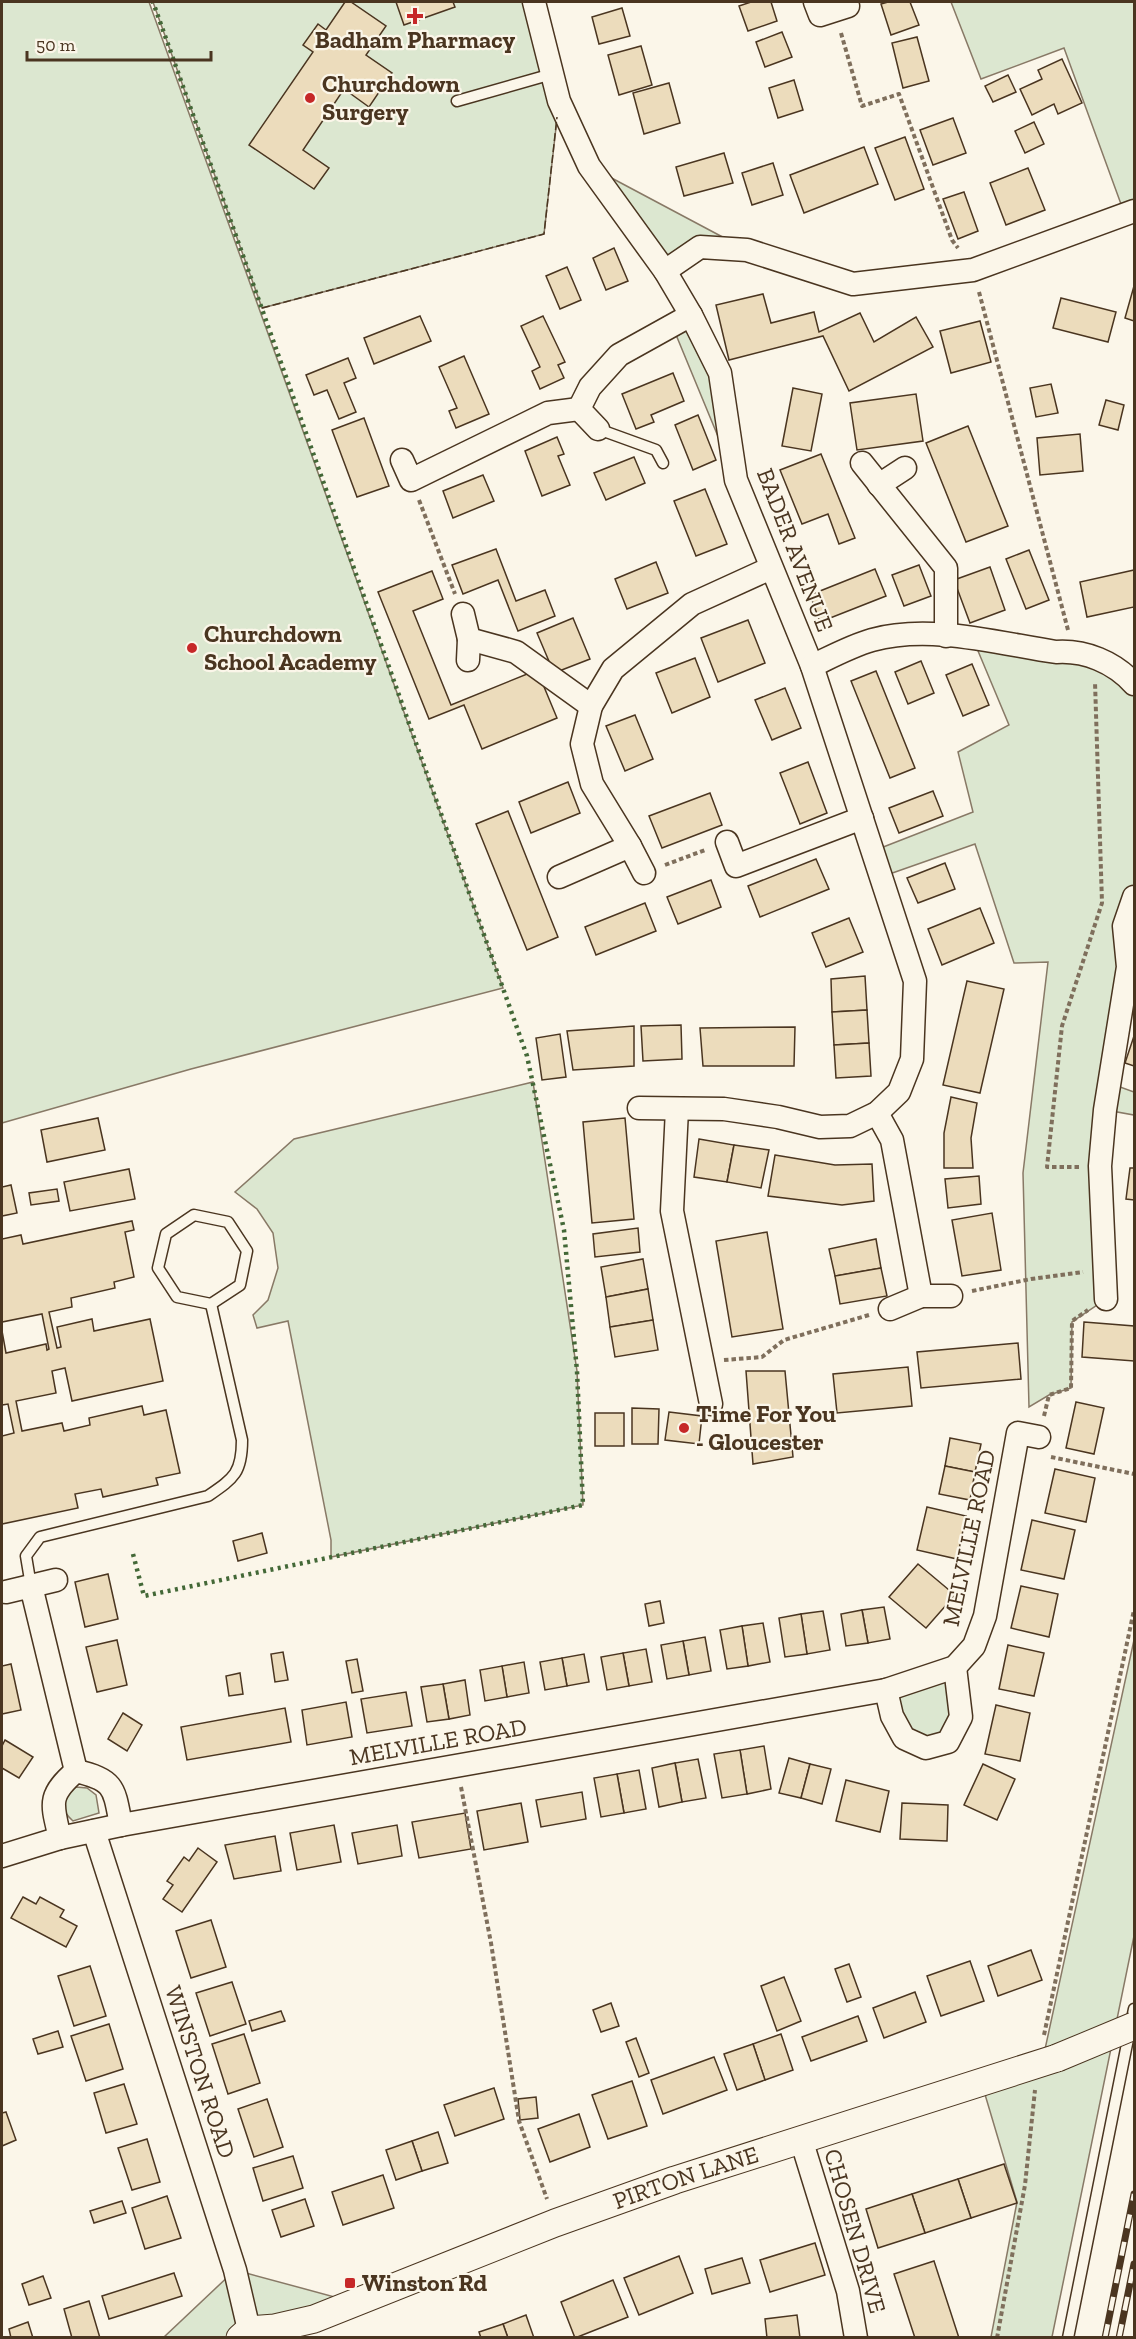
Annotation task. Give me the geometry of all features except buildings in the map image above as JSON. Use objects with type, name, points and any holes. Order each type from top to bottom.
[{"type":"street","name":"BADER AVENUE","points":[[534,2],[559,101],[589,166],[665,271],[691,315],[720,373],[736,480],[812,666],[915,981],[912,1059],[899,1092],[877,1113],[850,1126],[820,1127],[778,1117],[724,1109],[639,1108]]},
{"type":"street","points":[[665,271],[700,247],[747,250],[853,284],[974,270],[1134,212]]},
{"type":"street","points":[[579,409],[590,387],[619,355],[691,315]]},
{"type":"street","points":[[579,409],[598,429]]},
{"type":"street","points":[[407,470],[548,412],[579,409]]},
{"type":"street","points":[[862,463],[946,568],[946,636]]},
{"type":"street","points":[[879,485],[905,468]]},
{"type":"street","points":[[644,873],[592,784],[582,744],[591,706],[613,669],[692,604],[771,568]]},
{"type":"street","points":[[464,614],[468,650],[516,652],[591,706]]},
{"type":"street","points":[[812,666],[870,640],[898,635],[946,636],[1084,654],[1133,679]]},
{"type":"street","points":[[727,842],[736,866],[862,818]]},
{"type":"street","points":[[558,877],[630,846]]},
{"type":"street","points":[[1106,1299],[1100,1167],[1105,1110],[1131,969],[1124,926],[1134,897]]},
{"type":"street","points":[[677,1109],[672,1211],[711,1404]]},
{"type":"street","points":[[877,1113],[892,1140],[921,1296]]},
{"type":"street","points":[[890,1309],[921,1296],[951,1296]]},
{"type":"street","name":"MELVILLE ROAD","points":[[2,1856],[60,1838],[121,1825],[886,1690],[955,1667],[974,1646],[985,1616],[1018,1433],[1039,1437]]},
{"type":"street","points":[[6,1592],[56,1580]]},
{"type":"street","points":[[32,1586],[76,1771]]},
{"type":"street","points":[[886,1690],[892,1716],[904,1738],[926,1748],[948,1742],[961,1717],[955,1667]]},
{"type":"street","points":[[76,1771],[98,1776],[115,1791],[121,1825]]},
{"type":"street","points":[[60,1838],[52,1805],[60,1785],[76,1771]]},
{"type":"street","name":"WINSTON ROAD","points":[[94,1831],[235,2270],[245,2334]]},
{"type":"street","name":"PIRTON LANE","points":[[245,2334],[314,2319],[555,2223],[675,2180],[1047,2062],[1134,2026]]},
{"type":"street","name":"CHOSEN DRIVE","points":[[801,2139],[848,2291],[856,2337]]},
{"type":"lane","points":[[457,101],[552,74]]},
{"type":"lane","points":[[598,429],[656,450],[663,463]]},
{"type":"lane","points":[[194,1215],[228,1222],[247,1251],[240,1285],[210,1304],[177,1297],[158,1268],[166,1234],[194,1215]]},
{"type":"lane","points":[[32,1586],[26,1556],[40,1537],[208,1496],[228,1482],[242,1463],[242,1440],[210,1304]]},
{"type":"lane","points":[[1068,2337],[1134,2009]]},
{"type":"path","points":[[832,6],[862,106],[899,94],[952,240],[974,270],[1084,654],[1102,903],[1062,1026],[1047,1167],[1100,1167]]},
{"type":"path","points":[[407,470],[464,614]]},
{"type":"path","points":[[644,873],[727,842]]},
{"type":"path","points":[[951,1296],[1031,1279],[1105,1269]]},
{"type":"path","points":[[1039,1437],[1049,1395],[1071,1388],[1072,1322],[1106,1299]]},
{"type":"path","points":[[702,1362],[762,1357],[784,1341],[890,1309]]},
{"type":"path","points":[[1015,1449],[1134,1474]]},
{"type":"path","points":[[997,2337],[1134,1610]]},
{"type":"path","points":[[457,1766],[491,1943],[519,2121],[555,2223]]},
{"type":"green space","points":[[2,2],[149,2],[503,988],[191,1069],[2,1123]]},
{"type":"green space","points":[[153,2],[534,2],[559,101],[544,234],[262,308]]},
{"type":"green space","points":[[951,2],[1134,2],[1134,211],[1125,215],[1064,48],[981,79]]},
{"type":"green space","points":[[589,166],[747,250],[700,247],[665,271]]},
{"type":"green space","points":[[691,315],[720,373],[736,480],[672,325]]},
{"type":"green space","points":[[973,639],[1055,652],[1134,684],[1134,897],[1109,1083],[1134,1092],[1134,1115],[1106,1110],[1106,1299],[1072,1322],[1071,1388],[1049,1395],[1029,1407],[1023,1173],[1048,962],[1014,963],[975,844],[881,877],[873,851],[973,812],[958,752],[1009,725]]},
{"type":"green space","points":[[533,1082],[577,1371],[583,1505],[331,1557],[331,1540],[288,1321],[257,1328],[253,1315],[268,1300],[278,1268],[273,1233],[257,1209],[235,1192],[294,1139]]},
{"type":"green space","points":[[1134,1640],[1134,1936],[1052,2337],[991,2337],[1017,2202],[981,2081],[1042,2063]]},
{"type":"green space","points":[[955,1667],[948,1742],[904,1738],[886,1690]]},
{"type":"green space","points":[[76,1787],[87,1788],[96,1795],[99,1813],[73,1821],[68,1816],[64,1807],[65,1799]]},
{"type":"green space","points":[[235,2270],[353,2302],[240,2337],[163,2338]]},
{"type":"railway","points":[[1105,2338],[1134,2194]]},
{"type":"railway","points":[[1119,2338],[1134,2264]]},
{"type":"hedge","points":[[133,1554],[144,1596],[583,1505],[577,1371],[564,1230],[527,1056],[153,2]]},
{"type":"fence","points":[[262,308],[544,234],[557,117]]},
{"type":"place","name":"Badham Pharmacy","points":[[415,16]]},
{"type":"place","name":"Churchdown Surgery","points":[[310,98]]},
{"type":"place","name":"Churchdown School Academy","points":[[192,648]]},
{"type":"place","name":"Time For You - Gloucester","points":[[684,1428]]},
{"type":"place","name":"Winston Rd","points":[[350,2283]]}]
